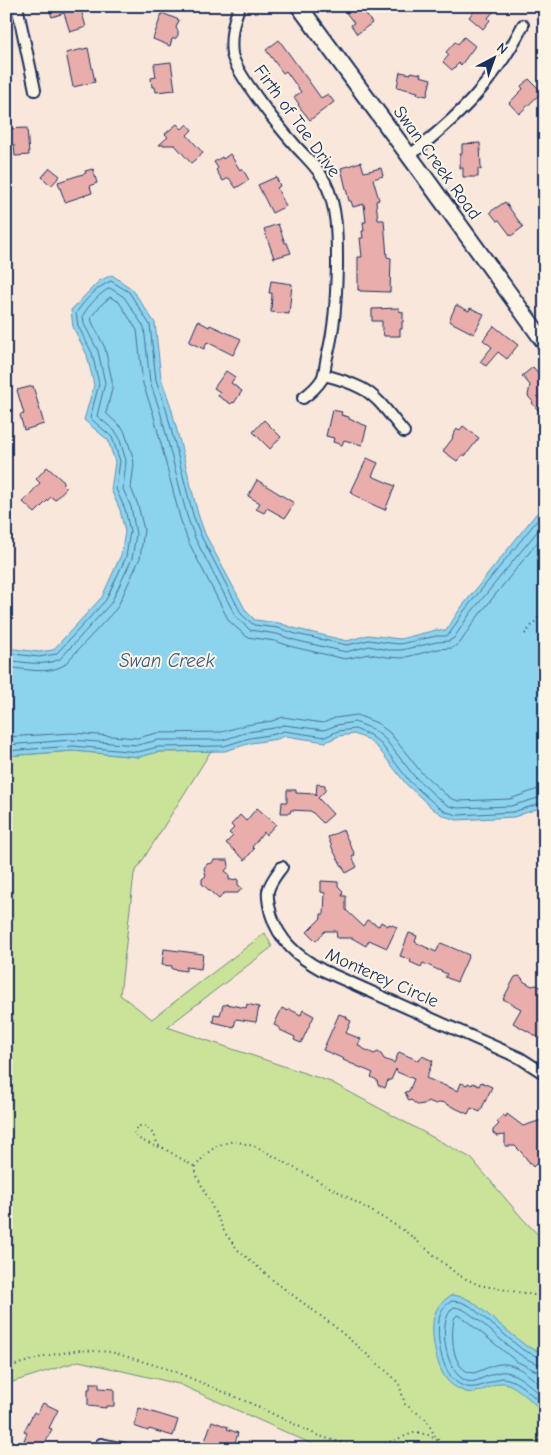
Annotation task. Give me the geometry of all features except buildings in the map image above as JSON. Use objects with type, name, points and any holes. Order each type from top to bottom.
[{"type":"street","points":[[17,6],[35,90]]},
{"type":"street","name":"Firth of Tae Drive","points":[[240,6],[233,25],[232,56],[243,77],[276,121],[319,172],[333,204],[337,255],[336,314],[324,375],[313,390],[303,398]]},
{"type":"street","name":"Swan Creek Road","points":[[298,6],[545,343]]},
{"type":"street","points":[[409,156],[444,128],[471,102],[496,71],[523,25]]},
{"type":"street","points":[[324,375],[362,388],[377,400],[404,432]]},
{"type":"street","name":"Monterey Circle","points":[[282,867],[271,882],[268,890],[268,905],[279,935],[298,955],[311,964],[338,977],[520,1058],[545,1074]]},
{"type":"street","points":[[101,1444],[125,1449]]},
{"type":"path","points":[[525,634],[545,609]]},
{"type":"path","points":[[164,1148],[135,1137],[134,1130],[138,1126],[146,1126],[154,1135],[158,1145],[164,1148],[196,1167]]},
{"type":"path","points":[[450,1449],[443,1446],[434,1435],[427,1420],[405,1404],[399,1384],[392,1376],[334,1326],[274,1281],[238,1250],[225,1233],[197,1176],[196,1167],[206,1154],[218,1145],[234,1141],[257,1147],[406,1231],[458,1275],[479,1285],[545,1297]]},
{"type":"path","points":[[6,1368],[44,1356],[80,1350],[110,1352],[171,1370],[250,1402],[318,1436],[346,1444],[368,1447],[381,1445],[416,1432],[440,1441]]},
{"type":"green space","points":[[73,751],[139,757],[158,752],[211,751],[134,874],[120,995],[152,1019],[265,933],[272,947],[167,1027],[331,1082],[471,1158],[545,1242],[545,1449],[323,1449],[179,1384],[79,1361],[6,1384],[6,756]]},
{"type":"water","name":"Swan Creek","points":[[112,275],[132,289],[155,323],[161,378],[171,407],[198,514],[205,534],[246,611],[255,620],[279,623],[347,641],[368,635],[400,639],[436,630],[446,631],[460,609],[536,514],[545,508],[545,806],[514,817],[457,820],[444,816],[433,809],[407,785],[378,748],[367,739],[354,734],[339,736],[326,742],[285,736],[225,751],[158,752],[139,757],[73,751],[6,756],[6,648],[39,652],[53,650],[102,597],[121,555],[125,532],[120,510],[111,490],[115,462],[108,440],[84,420],[94,385],[87,355],[73,327],[71,310],[99,281]]},
{"type":"water","points":[[452,1295],[463,1297],[473,1302],[526,1346],[545,1354],[545,1414],[521,1392],[505,1383],[479,1391],[467,1392],[448,1381],[440,1367],[434,1348],[433,1327],[437,1308]]}]
